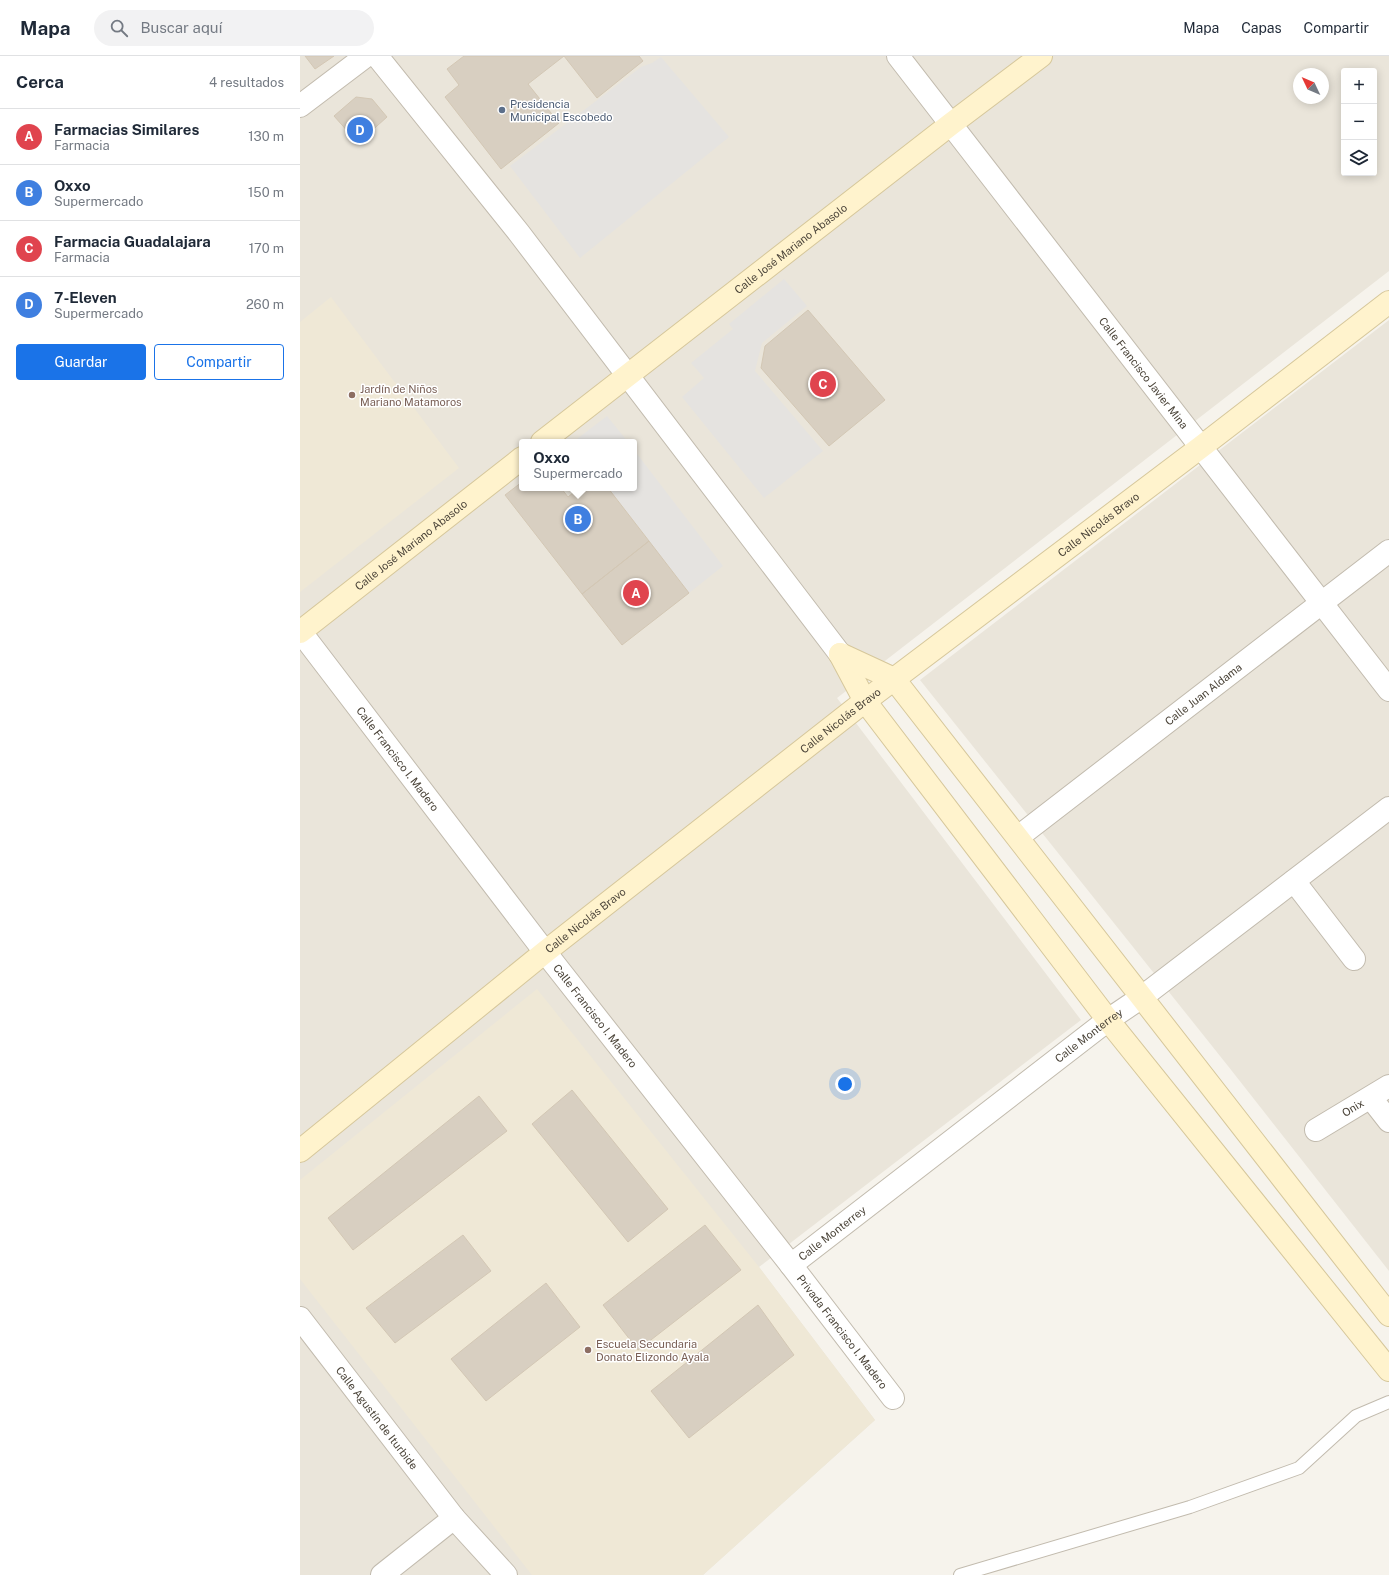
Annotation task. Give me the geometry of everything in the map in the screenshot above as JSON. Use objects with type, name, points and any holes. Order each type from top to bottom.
[{"type":"street","points":[[300,106],[366,56]]},
{"type":"street","points":[[378,56],[519,233],[840,654],[865,701],[1108,1020],[1389,1370]]},
{"type":"street","name":"Calle Francisco Javier Mina","points":[[898,56],[1389,690]]},
{"type":"street","name":"Calle José Mariano Abasolo","points":[[546,439],[951,124],[1041,56]]},
{"type":"street","name":"Calle Nicolás Bravo","points":[[300,1151],[545,952],[865,701],[1201,447],[1389,302]]},
{"type":"street","name":"Calle José Mariano Abasolo","points":[[300,631],[519,460]]},
{"type":"street","name":"Calle Juan Aldama","points":[[1018,837],[1389,551]]},
{"type":"street","name":"Calle Francisco I. Madero","points":[[300,631],[545,952],[792,1265]]},
{"type":"street","points":[[840,654],[894,679],[1389,1315]]},
{"type":"street","name":"Calle Monterrey","points":[[792,1265],[1108,1020],[1142,997],[1389,808]]},
{"type":"street","points":[[1294,881],[1354,959]]},
{"type":"street","name":"Onix","points":[[1316,1130],[1389,1086]]},
{"type":"street","points":[[1371,1098],[1389,1121]]},
{"type":"street","name":"Privada Francisco I. Madero","points":[[792,1265],[893,1398]]},
{"type":"street","name":"Calle Agustín de Iturbide","points":[[300,1318],[454,1518],[506,1575]]},
{"type":"street","points":[[382,1575],[454,1518]]},
{"type":"lane","points":[[960,1575],[1190,1508],[1299,1468],[1356,1416],[1389,1402]]},
{"type":"shaded area","points":[[300,56],[1389,56],[1389,271],[837,698],[1081,1020],[759,1267],[875,1420],[703,1575],[300,1575]]},
{"type":"shaded area","points":[[661,57],[729,137],[580,258],[510,166],[641,67],[652,63]]},
{"type":"shaded area","points":[[784,279],[807,306],[762,343],[755,371],[823,451],[764,498],[682,397],[704,378],[691,363],[733,329],[729,324]]},
{"type":"shaded area","name":"Jardín de Niños Mariano Matamoros","points":[[331,297],[459,468],[300,592],[300,322]]},
{"type":"shaded area","points":[[1389,320],[1389,1271],[1228,1066],[920,680]]},
{"type":"shaded area","points":[[607,416],[626,439],[577,439]]},
{"type":"shaded area","points":[[637,454],[723,566],[689,593],[610,491],[637,491]]},
{"type":"shaded area","name":"Escuela Secundaria Donato Elizondo Ayala","points":[[537,989],[759,1267],[875,1420],[703,1575],[532,1575],[300,1279],[300,1180]]},
{"type":"building","points":[[305,56],[334,56],[315,69]]},
{"type":"building","name":"Presidencia Municipal Escobedo","points":[[464,56],[564,56],[528,84],[559,123],[501,169],[445,97],[459,85],[447,69]]},
{"type":"building","name":"Presidencia Municipal Escobedo","points":[[564,56],[639,56],[643,61],[597,98]]},
{"type":"building","points":[[356,97],[372,99],[387,117],[358,143],[334,116]]},
{"type":"building","points":[[808,310],[885,400],[829,446],[761,368],[765,346]]},
{"type":"building","points":[[519,484],[519,491],[563,491],[568,497],[575,491],[610,491],[649,541],[582,594],[505,495]]},
{"type":"building","points":[[649,541],[689,593],[622,645],[582,594]]},
{"type":"building","points":[[572,1090],[668,1209],[628,1242],[532,1124]]},
{"type":"building","points":[[479,1096],[507,1131],[353,1250],[328,1218]]},
{"type":"building","points":[[705,1225],[741,1270],[638,1350],[603,1305]]},
{"type":"building","points":[[463,1235],[491,1271],[395,1343],[366,1308]]},
{"type":"building","points":[[546,1283],[580,1327],[486,1401],[451,1359]]},
{"type":"building","points":[[758,1305],[794,1355],[689,1438],[651,1391]]},
{"type":"place","name":"Presidencia Municipal Escobedo","points":[[502,110]]},
{"type":"place","name":"7-Eleven","points":[[360,130]]},
{"type":"place","name":"Farmacia Guadalajara","points":[[823,384]]},
{"type":"place","name":"Jardín de Niños Mariano Matamoros","points":[[352,395]]},
{"type":"place","name":"Oxxo","points":[[578,519]]},
{"type":"place","name":"Farmacias Similares","points":[[636,593]]},
{"type":"place","name":"Escuela Secundaria Donato Elizondo Ayala","points":[[588,1350]]}]
